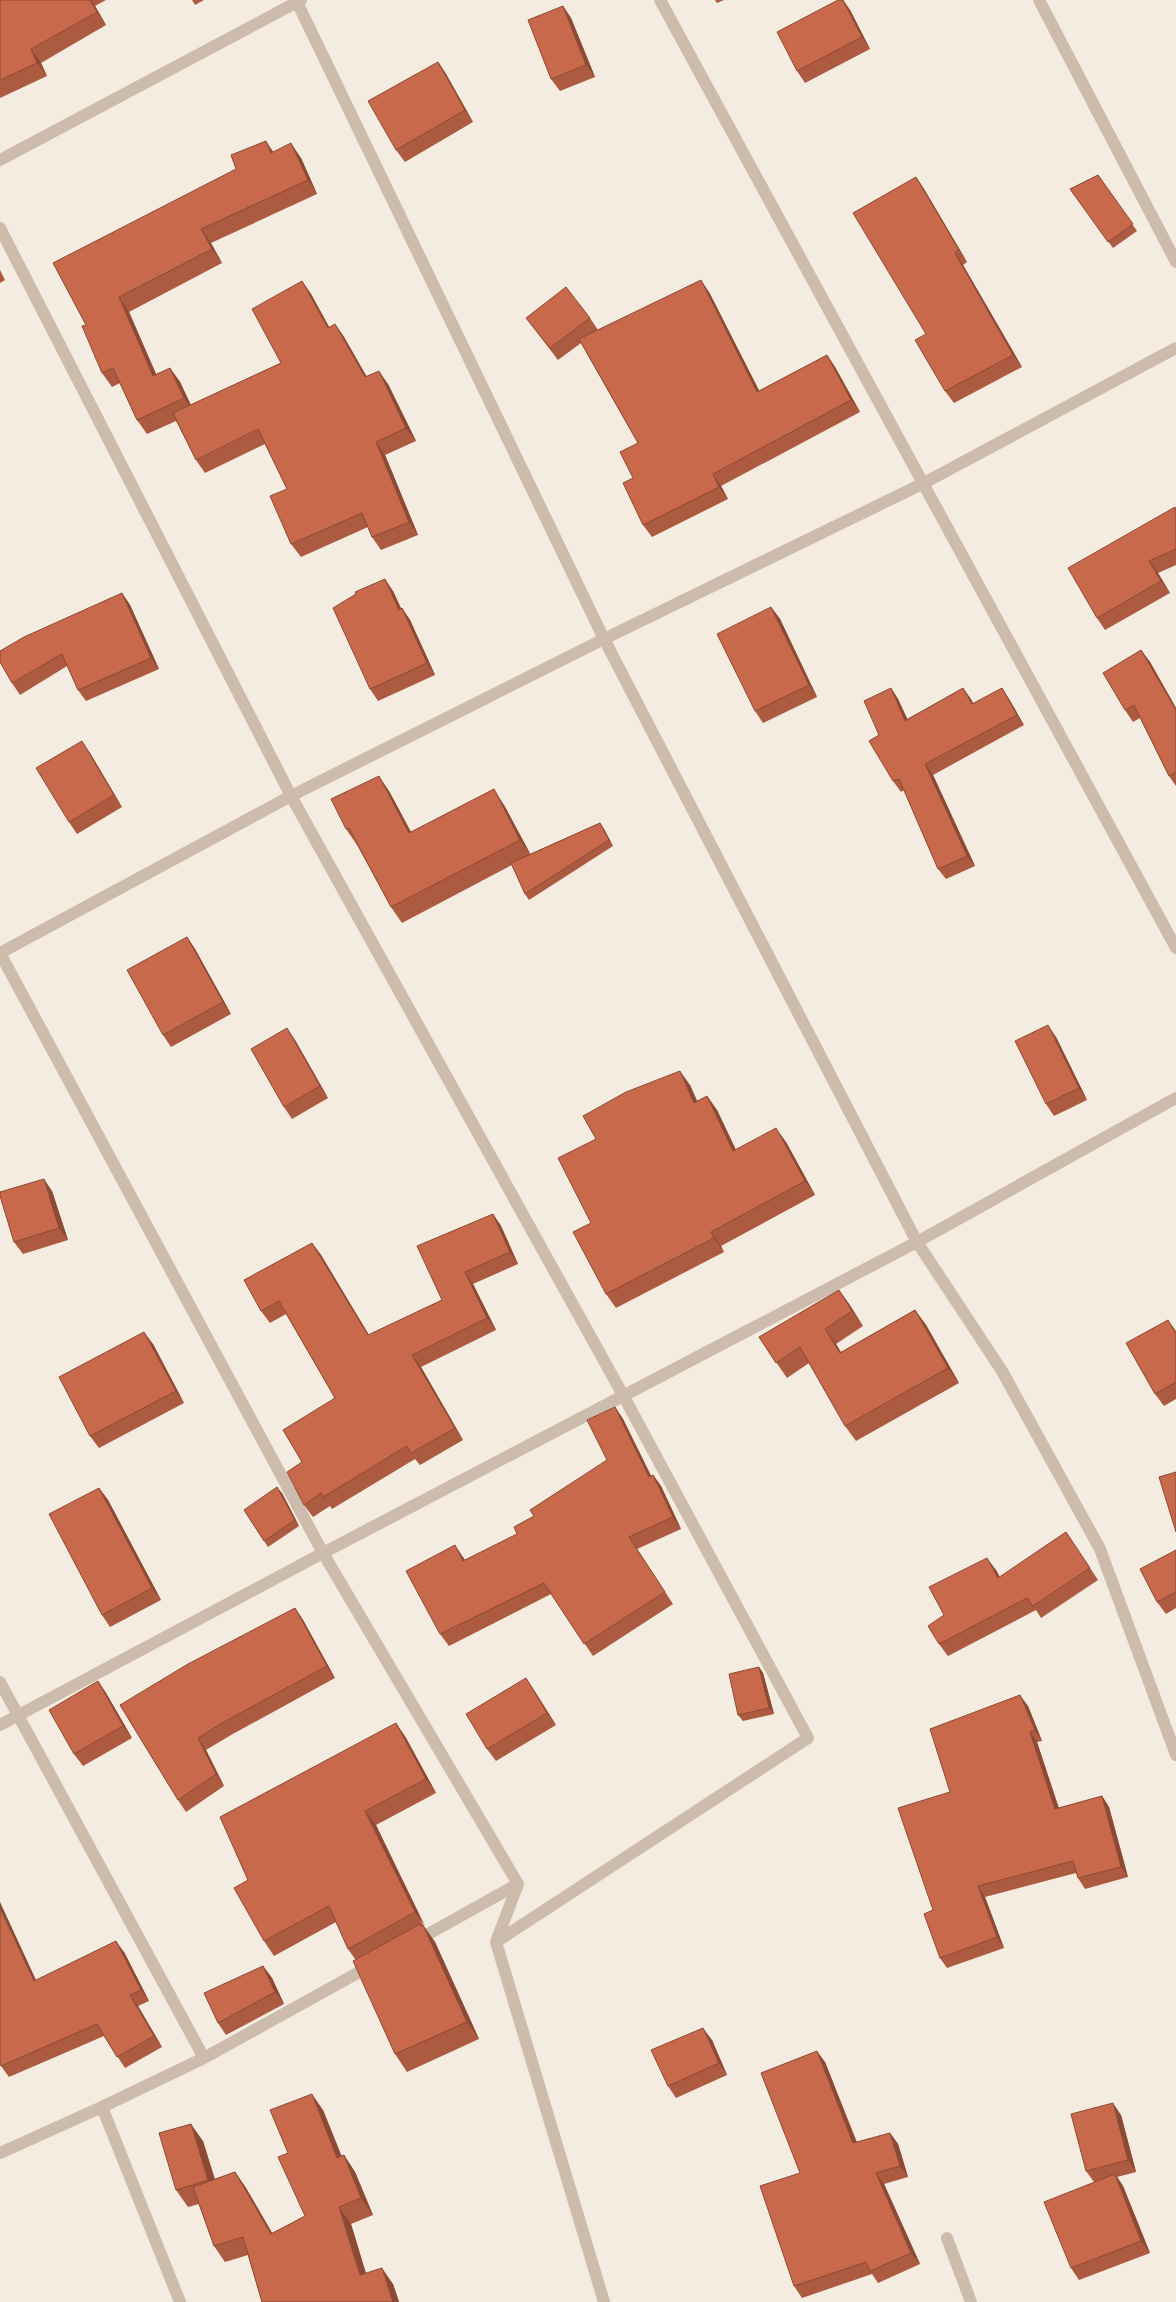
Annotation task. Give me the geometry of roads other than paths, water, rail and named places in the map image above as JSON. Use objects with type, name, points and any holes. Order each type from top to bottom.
[{"type":"street","points":[[660,0],[1176,948]]},
{"type":"street","points":[[1039,0],[1176,262]]},
{"type":"street","points":[[0,160],[298,1],[604,639],[918,1242],[1002,1371],[1100,1549],[1176,1755]]},
{"type":"street","points":[[0,228],[291,796],[623,1395],[808,1738],[496,1942]]},
{"type":"street","points":[[518,1884],[323,1553],[0,953],[291,796],[604,639],[924,483],[1176,348]]},
{"type":"street","points":[[0,1725],[623,1395],[918,1242],[1176,1098]]},
{"type":"street","points":[[0,1682],[204,2058]]},
{"type":"street","points":[[518,1884],[496,1942],[604,2302]]},
{"type":"street","points":[[404,1947],[518,1884]]},
{"type":"street","points":[[0,2153],[204,2058],[387,1957]]},
{"type":"street","points":[[102,2107],[180,2302]]},
{"type":"street","points":[[947,2238],[971,2302]]}]
